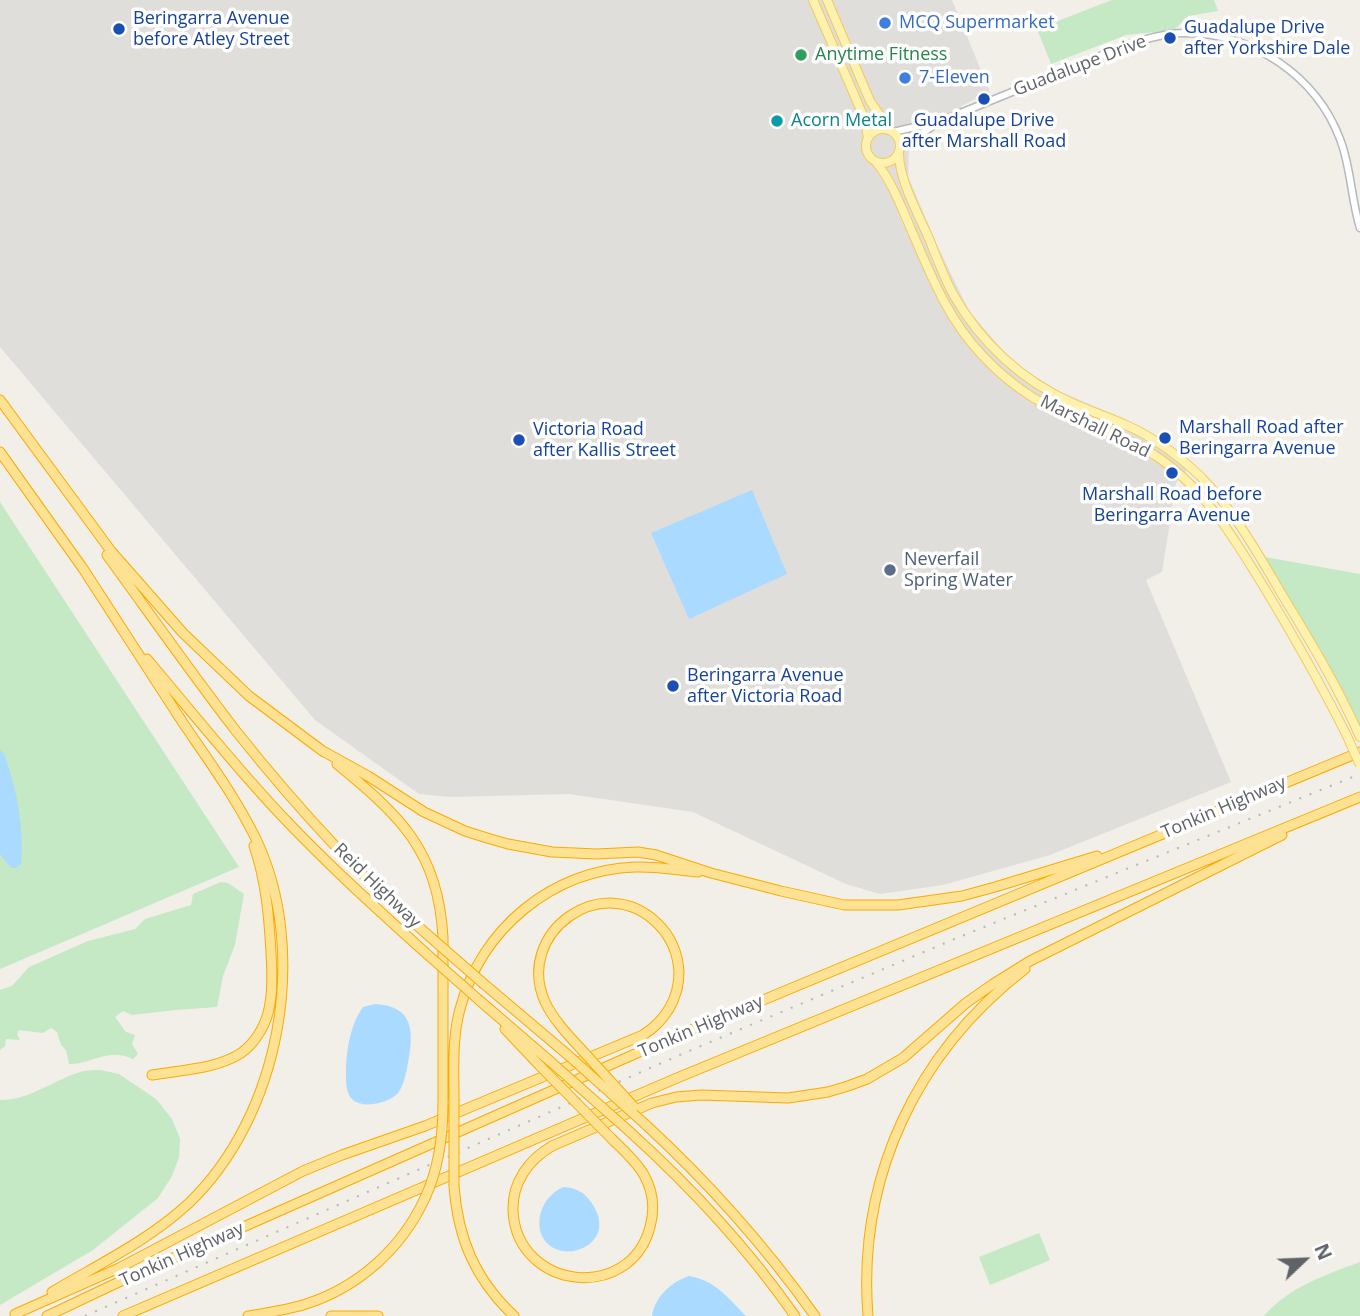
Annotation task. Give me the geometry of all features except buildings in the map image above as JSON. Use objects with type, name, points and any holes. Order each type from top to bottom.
[{"type":"highway","points":[[0,401],[111,551],[183,633],[226,676],[376,797],[401,822],[421,852],[434,884],[443,937],[443,1124],[438,1158],[425,1198],[413,1221],[392,1248],[354,1281],[308,1304],[248,1316]]},
{"type":"highway","name":"Reid Highway","points":[[0,401],[106,553],[237,732],[282,786],[395,905],[647,1124]]},
{"type":"highway","name":"Reid Highway","points":[[0,452],[142,653],[281,815],[349,883],[428,955],[662,1161],[714,1214],[794,1316]]},
{"type":"highway","points":[[13,1315],[138,1242],[188,1203],[205,1184],[231,1149],[252,1112],[274,1049],[283,983],[282,938],[271,876],[247,822],[82,567]]},
{"type":"highway","points":[[321,750],[424,812],[486,838],[552,852],[638,852],[656,855],[711,873],[844,905],[898,905],[942,900],[995,887],[1097,856],[1330,764]]},
{"type":"highway","name":"Tonkin Highway","points":[[47,1316],[662,1042],[1360,752]]},
{"type":"highway","points":[[152,1075],[211,1065],[232,1058],[243,1052],[259,1034],[268,1012],[272,984],[266,892],[247,829],[215,769]]},
{"type":"highway","name":"Tonkin Highway","points":[[122,1316],[677,1077],[1360,797]]},
{"type":"highway","points":[[479,1000],[540,1066],[612,1139],[637,1164],[648,1182],[653,1202],[649,1233],[631,1259],[605,1275],[584,1278],[554,1272],[529,1253],[518,1235],[513,1204],[518,1184],[528,1165],[543,1151],[552,1146],[652,1103],[676,1097],[808,1096],[848,1086],[876,1074],[903,1058],[986,988],[1030,961],[1346,803]]},
{"type":"highway","points":[[514,1316],[488,1287],[471,1259],[455,1206],[455,1034],[467,986],[490,944],[506,926],[543,895],[565,884],[611,869],[635,867],[711,873]]},
{"type":"highway","points":[[13,1315],[119,1268],[303,1171],[425,1126],[643,1035],[659,1022],[671,1005],[679,975],[676,954],[667,935],[653,919],[636,909],[605,903],[585,908],[566,918],[547,942],[539,972],[545,1002],[581,1049],[647,1124],[751,1233],[815,1316]]},
{"type":"highway","points":[[868,1316],[867,1255],[874,1207],[886,1160],[904,1115],[942,1053],[981,1007],[1027,968],[1068,942]]},
{"type":"highway","points":[[331,1316],[379,1316]]},
{"type":"main road","points":[[813,0],[865,120],[867,150],[876,162],[892,161],[900,150],[899,139],[870,101],[827,0]]},
{"type":"main road","points":[[868,138],[878,130],[891,131]]},
{"type":"main road","name":"Marshall Road","points":[[900,150],[899,160],[905,182],[946,278],[961,307],[980,334],[1003,358],[1029,379],[1071,403],[1153,439],[1179,457],[1207,483],[1264,563],[1359,734]]},
{"type":"main road","name":"Marshall Road","points":[[876,162],[893,186],[942,299],[955,321],[971,342],[1007,379],[1066,415],[1133,443],[1159,458],[1193,487],[1228,531],[1253,570],[1348,736],[1360,765]]},
{"type":"street","name":"Guadalupe Drive","points":[[891,131],[941,121],[1127,45],[1159,36],[1185,33],[1224,37],[1256,49],[1281,63],[1308,86],[1326,109],[1345,152],[1360,228]]},
{"type":"street","name":"Guadalupe Drive","points":[[900,150],[941,121]]},
{"type":"shaded area","points":[[0,0],[952,0],[990,92],[961,106],[965,116],[926,134],[909,148],[908,176],[969,311],[1005,353],[1023,369],[1057,390],[1160,438],[1193,463],[1176,483],[1162,572],[1146,580],[1231,782],[1050,855],[943,885],[880,894],[846,884],[693,812],[569,794],[450,797],[419,794],[315,720],[0,347]]},
{"type":"green space","points":[[1112,0],[1214,0],[1218,11],[1188,16],[1174,30],[1126,35],[1051,64],[1037,29]]},
{"type":"green space","points":[[0,502],[239,867],[0,969]]},
{"type":"green space","points":[[1259,556],[1360,574],[1360,738]]},
{"type":"green space","points":[[221,882],[228,883],[244,894],[235,945],[223,976],[217,1007],[132,1015],[123,1011],[115,1017],[126,1032],[135,1035],[132,1044],[138,1054],[133,1059],[115,1055],[69,1064],[66,1050],[61,1045],[57,1032],[51,1028],[43,1033],[19,1030],[17,1034],[20,1040],[6,1039],[5,1046],[0,1050],[0,990],[12,986],[29,967],[88,941],[135,929],[145,919],[191,905],[193,894]]},
{"type":"green space","points":[[100,1070],[119,1074],[156,1099],[172,1119],[180,1139],[179,1157],[172,1176],[158,1198],[93,1250],[0,1305],[0,1100],[21,1097],[84,1071]]},
{"type":"green space","points":[[1039,1233],[1050,1260],[990,1285],[979,1257]]},
{"type":"green space","points":[[1360,1262],[1360,1316],[1264,1316],[1296,1290]]},
{"type":"water","points":[[752,490],[787,574],[689,619],[651,533]]},
{"type":"water","points":[[0,750],[4,754],[12,780],[21,823],[21,864],[16,868],[11,868],[0,854]]},
{"type":"water","points":[[375,1004],[388,1006],[404,1015],[410,1031],[410,1052],[398,1093],[382,1102],[363,1104],[353,1100],[348,1091],[347,1057],[352,1030],[359,1014],[363,1007]]},
{"type":"water","points":[[564,1187],[586,1196],[598,1217],[599,1230],[593,1240],[584,1248],[573,1251],[561,1251],[550,1246],[540,1229],[543,1207],[551,1195]]},
{"type":"water","points":[[689,1276],[714,1286],[746,1316],[652,1316],[665,1291]]},
{"type":"railway","points":[[85,1316],[689,1051],[957,938],[1360,774]]},
{"type":"place","name":"MCQ Supermarket","points":[[885,23]]},
{"type":"place","name":"Beringarra Avenue before Atley Street","points":[[119,29]]},
{"type":"place","name":"Guadalupe Drive after Yorkshire Dale","points":[[1170,38]]},
{"type":"place","name":"Anytime Fitness","points":[[801,55]]},
{"type":"place","name":"7-Eleven","points":[[905,78]]},
{"type":"place","name":"Guadalupe Drive after Marshall Road","points":[[984,99]]},
{"type":"place","name":"Acorn Metal","points":[[777,121]]},
{"type":"place","name":"Marshall Road after Beringarra Avenue","points":[[1165,438]]},
{"type":"place","name":"Victoria Road after Kallis Street","points":[[519,440]]},
{"type":"place","name":"Marshall Road before Beringarra Avenue","points":[[1172,473]]},
{"type":"place","name":"Neverfail Spring Water","points":[[890,570]]},
{"type":"place","name":"Beringarra Avenue after Victoria Road","points":[[673,686]]}]
